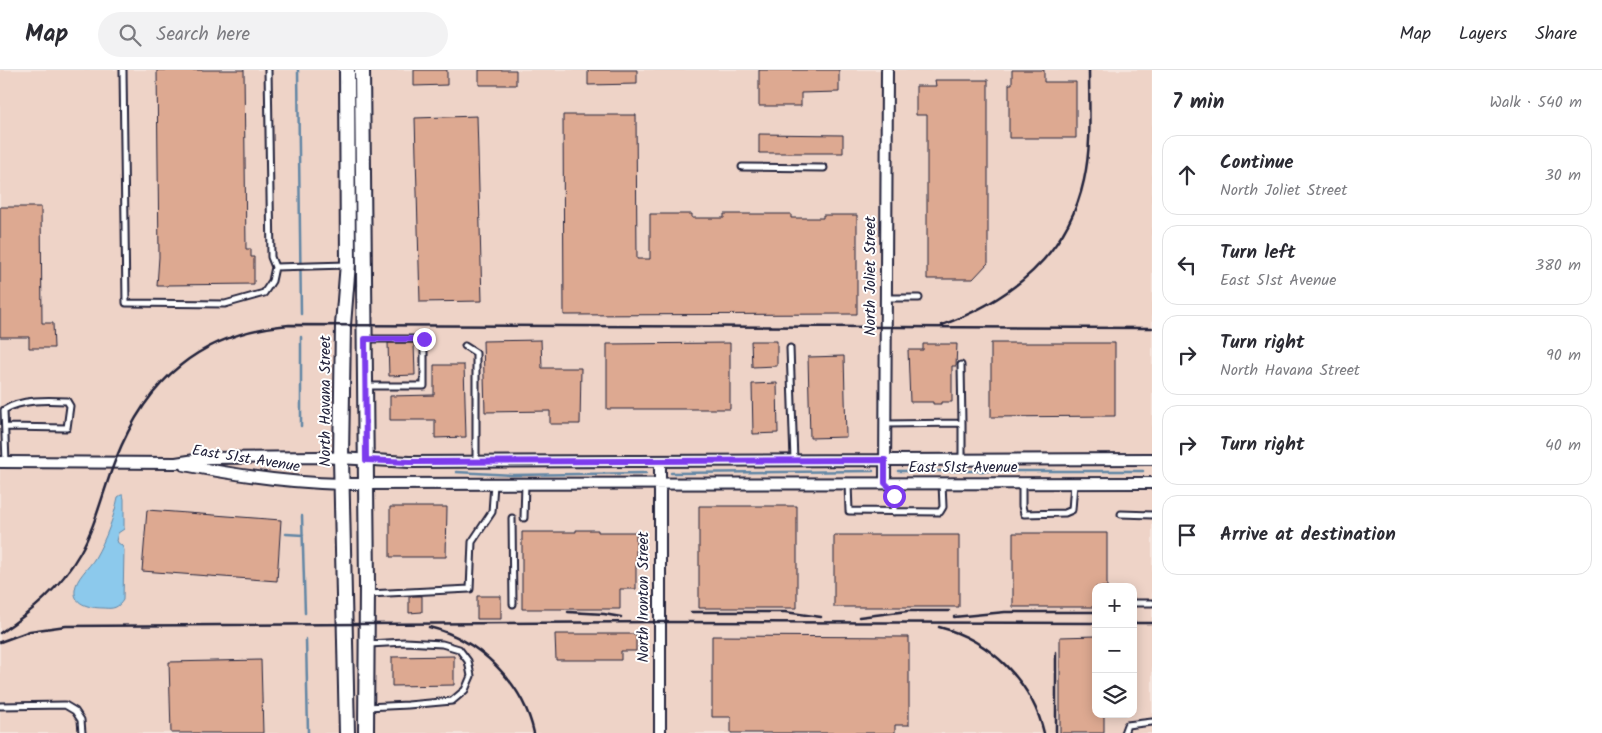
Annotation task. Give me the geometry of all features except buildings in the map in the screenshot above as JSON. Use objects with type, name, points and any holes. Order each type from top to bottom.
[{"type":"main road","name":"North Havana Street","points":[[347,70],[347,265],[343,325],[342,458],[347,733]]},
{"type":"main road","points":[[362,70],[367,594],[366,733]]},
{"type":"street","name":"North Joliet Street","points":[[885,483],[886,70]]},
{"type":"street","name":"East 51st Avenue","points":[[3,462],[176,463],[208,458],[321,457],[366,460],[476,462],[1152,459]]},
{"type":"street","name":"North Ironton Street","points":[[660,461],[660,733]]},
{"type":"street","name":"East 51st Avenue","points":[[176,463],[229,474],[296,482],[342,484],[1152,483]]},
{"type":"lane","points":[[123,70],[126,303],[225,304],[264,292],[272,281],[275,267],[271,256],[268,70]]},
{"type":"lane","points":[[742,166],[824,168]]},
{"type":"lane","points":[[275,267],[347,265]]},
{"type":"lane","points":[[886,298],[919,298]]},
{"type":"lane","points":[[365,339],[424,339],[424,386],[365,386]]},
{"type":"lane","points":[[465,346],[476,353],[476,462]]},
{"type":"lane","points":[[790,348],[794,460]]},
{"type":"lane","points":[[961,365],[962,460]]},
{"type":"lane","points":[[3,462],[4,410],[13,404],[54,400],[67,401],[70,406],[67,428],[5,427]]},
{"type":"lane","points":[[886,424],[962,423]]},
{"type":"lane","points":[[848,483],[849,511],[940,512],[943,507],[942,483]]},
{"type":"lane","points":[[885,483],[894,492],[894,512]]},
{"type":"lane","points":[[1022,483],[1024,514],[1065,513],[1072,510],[1074,483]]},
{"type":"lane","points":[[367,594],[470,589],[472,542],[492,512],[494,484]]},
{"type":"lane","points":[[524,484],[524,518]]},
{"type":"lane","points":[[1121,514],[1152,515]]},
{"type":"lane","points":[[512,518],[513,604]]},
{"type":"lane","points":[[1137,603],[1152,603]]},
{"type":"lane","points":[[366,707],[408,706],[452,701],[465,690],[471,676],[468,662],[459,650],[442,644],[406,642],[367,645]]},
{"type":"lane","points":[[0,706],[65,705],[75,711],[81,720],[82,733]]},
{"type":"lane","points":[[1124,733],[1127,725],[1152,722]]},
{"type":"shaded area","points":[[0,70],[1152,70],[1152,733],[0,733]]},
{"type":"water","points":[[123,495],[124,499],[124,529],[118,533],[116,541],[124,550],[123,600],[113,608],[89,607],[77,600],[75,595],[76,586],[80,577],[99,551],[109,528],[118,497]]},
{"type":"waterway","points":[[298,70],[301,314]]},
{"type":"waterway","points":[[301,337],[301,426]]},
{"type":"waterway","points":[[671,473],[873,471]]},
{"type":"waterway","points":[[898,471],[1143,471]]},
{"type":"waterway","points":[[456,472],[513,475],[646,473]]},
{"type":"waterway","points":[[302,516],[305,613]]},
{"type":"waterway","points":[[286,534],[303,535]]},
{"type":"waterway","points":[[306,639],[308,733]]},
{"type":"railway","points":[[942,325],[967,315],[1013,288],[1033,271],[1050,252],[1065,230],[1076,206],[1087,166],[1090,125],[1089,70]]},
{"type":"railway","points":[[0,633],[45,598],[72,566],[91,531],[115,461],[128,432],[143,406],[161,384],[181,365],[203,350],[229,338],[257,330],[289,325],[1152,328]]},
{"type":"railway","points":[[859,617],[908,611],[949,611]]},
{"type":"railway","points":[[568,612],[621,617]]},
{"type":"railway","points":[[691,612],[785,612],[821,617]]},
{"type":"railway","points":[[954,617],[1005,612],[1092,612]]},
{"type":"railway","points":[[0,642],[30,631],[66,626],[659,622],[1092,623]]},
{"type":"railway","points":[[1137,623],[1152,623]]},
{"type":"railway","points":[[429,627],[465,642],[496,666],[520,697],[534,733]]},
{"type":"railway","points":[[939,627],[958,633],[975,642],[1006,666],[1019,680],[1030,697],[1044,733]]},
{"type":"railway","points":[[1056,652],[1056,733]]},
{"type":"route","points":[[424,339],[365,339],[366,460],[409,462],[885,460],[885,483],[894,492],[894,496]]}]
